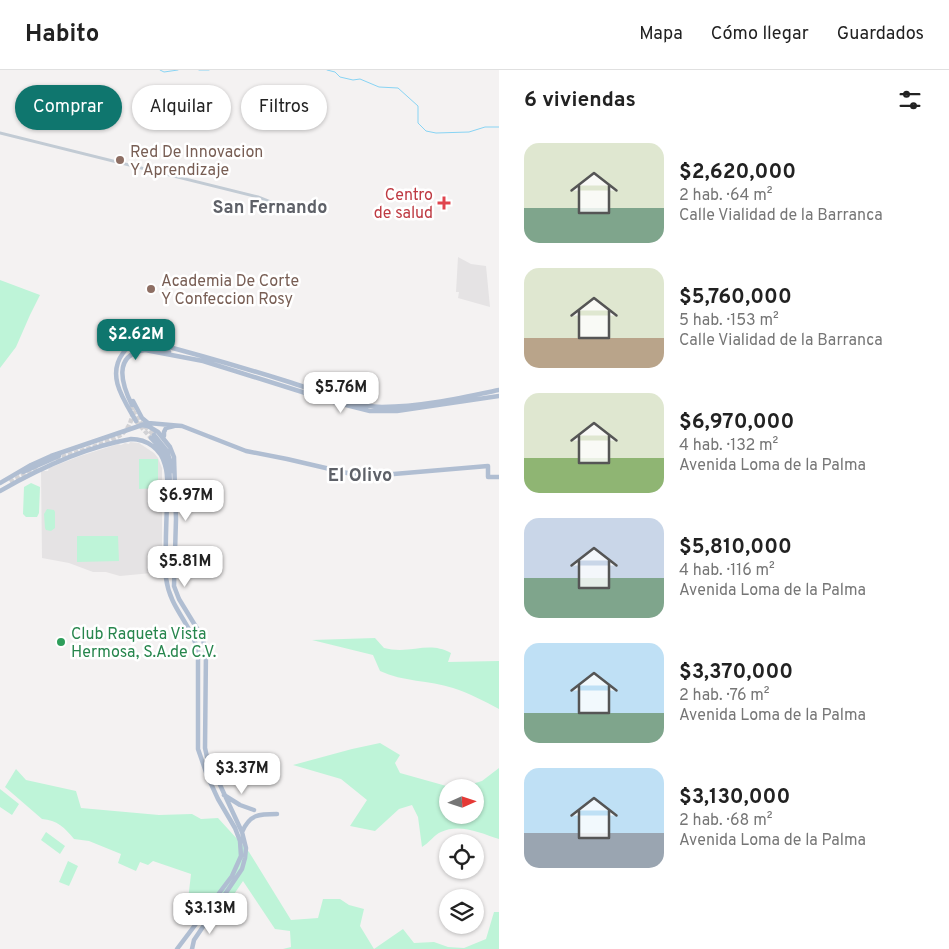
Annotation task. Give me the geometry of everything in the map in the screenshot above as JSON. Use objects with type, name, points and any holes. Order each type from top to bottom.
[{"type":"main road","points":[[132,411],[120,394],[116,383],[115,370],[118,358],[126,348],[134,343],[143,342],[150,342],[201,355],[371,406],[424,403],[499,390]]},
{"type":"main road","points":[[134,420],[122,390],[119,376],[120,367],[126,357],[133,351],[148,347],[160,348],[187,358]]},
{"type":"main road","points":[[132,405],[124,388],[121,375],[122,369],[129,357],[138,351],[145,350],[216,365],[334,402],[370,411],[397,411],[499,396]]},
{"type":"main road","points":[[148,423],[142,418],[124,382],[126,367],[133,357],[144,352],[187,358]]},
{"type":"main road","points":[[0,489],[31,465],[87,443],[148,423],[161,423],[188,428],[246,451],[287,458],[360,476],[382,476],[488,466],[488,477],[499,477]]},
{"type":"main road","points":[[161,423],[162,435]]},
{"type":"main road","points":[[140,425],[152,428],[162,435],[167,442]]},
{"type":"main road","points":[[175,425],[164,430],[164,435],[174,457],[176,494],[174,586],[179,599],[197,628],[206,648],[205,748],[211,770],[242,832],[246,848],[242,869],[194,940],[192,949]]},
{"type":"main road","points":[[167,494],[170,481],[168,464],[152,437],[164,446],[172,463],[176,494]]},
{"type":"main road","points":[[0,489],[34,471],[89,451],[131,439],[150,444],[158,451],[165,465],[167,494],[167,588],[175,608],[194,638],[198,659],[198,749],[205,772],[235,828],[240,841],[241,856],[238,866],[205,913],[176,949]]},
{"type":"main road","points":[[87,443],[89,451]]},
{"type":"main road","points":[[0,483],[10,480],[60,455]]},
{"type":"main road","points":[[191,632],[197,628]]},
{"type":"main road","points":[[198,738],[202,741],[206,739]]},
{"type":"main road","points":[[198,749],[202,746],[205,748]]},
{"type":"main road","points":[[224,795],[240,805],[254,810]]},
{"type":"main road","points":[[242,832],[248,821],[255,816],[278,814]]},
{"type":"street","points":[[0,134],[258,197],[283,208]]},
{"type":"shaded area","points":[[458,257],[471,264],[486,266],[490,307],[458,298],[459,292],[456,292]]},
{"type":"shaded area","points":[[130,442],[139,443],[154,453],[162,468],[162,572],[120,576],[106,572],[93,572],[69,563],[42,558],[41,471],[48,471],[49,468],[80,456],[118,444],[129,444]]},
{"type":"green space","points":[[0,280],[40,295],[16,347],[0,368]]},
{"type":"green space","points":[[139,459],[158,459],[158,488],[139,489]]},
{"type":"green space","points":[[31,483],[40,487],[39,513],[37,517],[26,517],[23,514],[24,487]]},
{"type":"green space","points":[[47,509],[54,510],[55,512],[55,528],[51,531],[45,528],[44,514]]},
{"type":"green space","points":[[77,536],[118,536],[119,561],[77,562]]},
{"type":"green space","points":[[375,638],[384,648],[390,649],[438,648],[451,653],[448,662],[499,661],[499,709],[453,688],[389,675],[380,671],[373,655],[312,640]]},
{"type":"green space","points":[[380,743],[400,755],[395,763],[400,773],[439,784],[439,824],[484,824],[484,779],[499,768],[499,839],[470,830],[455,828],[438,833],[422,847],[418,817],[412,805],[399,809],[375,831],[350,826],[367,800],[341,779],[293,765]]},
{"type":"green space","points":[[16,769],[26,780],[76,791],[81,808],[159,815],[192,814],[201,819],[218,818],[249,852],[291,920],[318,918],[323,899],[340,899],[349,905],[364,909],[360,926],[374,949],[283,949],[291,947],[290,931],[275,929],[243,881],[228,903],[207,905],[188,900],[191,874],[153,861],[148,865],[140,862],[136,871],[118,863],[121,854],[89,841],[74,839],[60,825],[42,819],[5,787]]},
{"type":"green space","points":[[0,789],[19,804],[12,815],[0,807]]},
{"type":"green space","points":[[46,832],[65,846],[60,854],[41,840]]},
{"type":"green space","points":[[68,861],[78,866],[69,886],[59,882]]},
{"type":"green space","points":[[494,912],[499,912],[499,949],[374,949],[403,929],[414,943],[434,942],[448,947],[464,948],[486,939]]},
{"type":"waterway","points":[[160,70],[164,72],[178,70]]},
{"type":"waterway","points":[[199,70],[209,70]]},
{"type":"waterway","points":[[327,70],[335,72],[340,77],[353,80],[360,79],[379,87],[398,88],[418,106],[418,123],[426,131],[436,133],[469,132],[485,127],[499,127]]},
{"type":"tunnel","points":[[56,459],[103,443],[120,435],[125,431],[132,419],[132,405]]},
{"type":"tunnel","points":[[133,411],[140,422],[154,435]]},
{"type":"tunnel","points":[[136,421],[151,438]]},
{"type":"tunnel","points":[[10,482],[38,467]]},
{"type":"place","name":"Red De Innovacion Y Aprendizaje","points":[[120,160]]},
{"type":"place","name":"Centro de salud","points":[[444,203]]},
{"type":"place","name":"Academia De Corte Y Confeccion Rosy","points":[[151,289]]},
{"type":"place","name":"Club Raqueta Vista Hermosa, S.A.de C.V.","points":[[61,642]]},
{"type":"district","name":"San Fernando","points":[[270,207]]},
{"type":"district","name":"El Olivo","points":[[360,475]]}]
